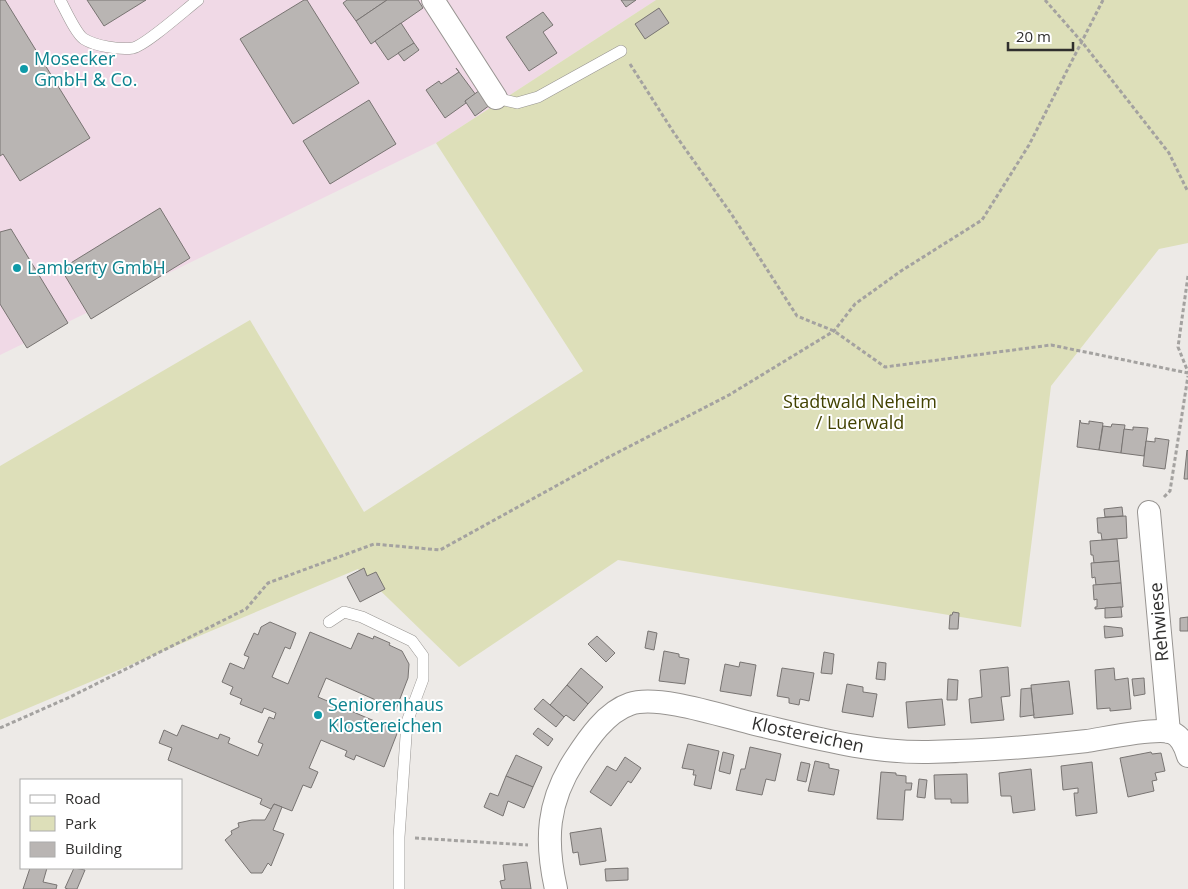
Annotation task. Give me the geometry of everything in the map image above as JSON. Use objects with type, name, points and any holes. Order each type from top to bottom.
[{"type":"street","points":[[433,0],[496,98]]},
{"type":"street","name":"Rehwiese","points":[[1149,512],[1170,732]]},
{"type":"street","name":"Klostereichen","points":[[556,889],[549,846],[556,794],[565,776],[593,734],[608,718],[630,704],[640,702],[668,703],[865,748],[890,751],[971,750],[1084,741],[1156,731],[1170,732]]},
{"type":"street","points":[[1170,732],[1178,736],[1188,756]]},
{"type":"lane","points":[[60,0],[67,16],[83,39],[108,47],[134,48],[153,36],[198,0]]},
{"type":"lane","points":[[496,98],[517,103],[538,97],[621,51]]},
{"type":"lane","points":[[329,622],[344,612],[362,616],[412,641],[422,656],[423,679],[407,722],[399,837],[399,889]]},
{"type":"path","points":[[1046,0],[1082,42],[1170,153],[1188,192]]},
{"type":"path","points":[[0,728],[70,697],[246,609],[268,583],[374,544],[440,550],[603,460],[729,395],[834,331],[855,304],[901,271],[982,220],[1029,145],[1103,0]]},
{"type":"path","points":[[621,51],[674,133],[732,215],[797,316],[834,331],[885,367],[1051,345],[1188,374]]},
{"type":"path","points":[[1149,512],[1170,491],[1188,374],[1178,347],[1188,276]]},
{"type":"path","points":[[399,837],[549,846]]},
{"type":"shaded area","points":[[0,0],[656,0],[436,143],[0,355]]},
{"type":"green space","name":"Stadtwald Neheim / Luerwald","points":[[656,0],[1188,0],[1188,243],[1159,249],[1051,386],[1021,627],[618,560],[459,667],[358,569],[0,720],[0,466],[250,320],[364,512],[583,371],[436,143]]},
{"type":"building","name":"Mosecker GmbH & Co.","points":[[0,0],[5,0],[90,138],[20,181],[3,154],[0,156]]},
{"type":"building","points":[[87,0],[146,0],[104,26]]},
{"type":"building","points":[[304,0],[307,0],[359,83],[293,124],[240,39]]},
{"type":"building","points":[[347,0],[387,0],[356,21],[343,3]]},
{"type":"building","points":[[387,0],[418,0],[423,8],[371,44],[356,21]]},
{"type":"building","points":[[621,0],[636,0],[626,7]]},
{"type":"building","points":[[659,8],[669,23],[645,39],[635,24]]},
{"type":"building","points":[[543,12],[553,25],[543,32],[557,53],[529,71],[506,37]]},
{"type":"building","points":[[401,23],[414,43],[388,60],[375,41]]},
{"type":"building","points":[[414,43],[419,50],[404,61],[398,53]]},
{"type":"building","points":[[459,72],[476,95],[465,101],[466,103],[445,118],[426,90],[439,81],[441,84]]},
{"type":"building","points":[[480,90],[490,105],[475,116],[465,101]]},
{"type":"building","points":[[369,100],[396,144],[330,184],[303,141]]},
{"type":"building","points":[[160,208],[190,258],[91,319],[61,269]]},
{"type":"building","name":"Lamberty GmbH","points":[[11,229],[68,323],[27,348],[0,304],[0,232]]},
{"type":"building","points":[[1080,420],[1081,423],[1089,424],[1089,421],[1103,423],[1099,450],[1077,447]]},
{"type":"building","points":[[1112,424],[1125,425],[1121,453],[1099,450],[1103,426],[1111,427]]},
{"type":"building","points":[[1133,427],[1148,428],[1144,456],[1121,453],[1124,429],[1133,430]]},
{"type":"building","points":[[1155,438],[1169,440],[1165,469],[1143,466],[1146,441],[1155,442]]},
{"type":"building","points":[[1187,450],[1188,479],[1184,479]]},
{"type":"building","points":[[1122,507],[1123,516],[1105,517],[1104,509]]},
{"type":"building","points":[[1126,516],[1127,538],[1102,540],[1101,533],[1098,533],[1097,518]]},
{"type":"building","points":[[1117,539],[1119,561],[1094,563],[1093,555],[1091,555],[1090,541]]},
{"type":"building","points":[[1119,561],[1121,583],[1096,585],[1095,577],[1092,578],[1091,563]]},
{"type":"building","points":[[364,568],[367,576],[376,572],[385,589],[360,602],[347,577]]},
{"type":"building","points":[[1121,583],[1123,607],[1095,609],[1097,607],[1097,599],[1094,600],[1093,585]]},
{"type":"building","points":[[1121,607],[1122,617],[1105,618],[1105,608]]},
{"type":"building","points":[[953,612],[959,613],[958,629],[949,629],[950,615]]},
{"type":"building","points":[[1188,617],[1188,631],[1180,631],[1180,618]]},
{"type":"building","name":"Seniorenhaus Klostereichen","points":[[270,622],[296,633],[290,649],[285,647],[272,677],[288,684],[310,632],[351,649],[358,633],[373,639],[374,636],[402,651],[409,664],[408,678],[396,709],[326,678],[318,697],[398,731],[384,767],[356,755],[354,760],[345,756],[347,751],[321,740],[309,768],[318,772],[311,788],[303,785],[292,811],[274,804],[271,809],[260,804],[262,799],[168,760],[172,748],[159,743],[164,730],[177,736],[182,725],[218,739],[220,734],[230,738],[228,743],[258,756],[263,744],[258,742],[269,717],[274,719],[276,713],[264,708],[262,713],[240,704],[242,699],[230,694],[233,687],[222,682],[230,663],[244,669],[249,657],[244,655],[254,633],[258,635],[261,627]]},
{"type":"building","points":[[1104,626],[1122,628],[1123,636],[1105,638]]},
{"type":"building","points":[[648,631],[657,633],[654,650],[645,648]]},
{"type":"building","points":[[597,636],[615,653],[606,662],[588,644]]},
{"type":"building","points":[[664,651],[679,654],[679,657],[689,659],[685,684],[659,681]]},
{"type":"building","points":[[824,652],[834,654],[832,674],[821,673]]},
{"type":"building","points":[[740,662],[756,665],[751,696],[720,691],[725,664],[739,667]]},
{"type":"building","points":[[878,662],[886,663],[885,680],[876,679]]},
{"type":"building","points":[[1008,667],[1010,696],[1001,697],[1004,720],[971,723],[969,699],[982,697],[980,670]]},
{"type":"building","points":[[581,668],[603,687],[588,704],[567,685]]},
{"type":"building","points":[[782,668],[814,673],[809,701],[800,699],[799,705],[789,703],[789,698],[777,696]]},
{"type":"building","points":[[1114,668],[1115,680],[1128,678],[1131,709],[1110,711],[1110,708],[1097,709],[1095,670]]},
{"type":"building","points":[[1144,678],[1145,694],[1134,696],[1132,679]]},
{"type":"building","points":[[948,679],[958,680],[957,700],[947,700]]},
{"type":"building","points":[[1069,681],[1073,714],[1034,718],[1031,685]]},
{"type":"building","points":[[847,684],[863,687],[863,692],[877,694],[873,717],[842,712]]},
{"type":"building","points":[[567,685],[588,704],[574,721],[566,715],[564,717],[550,705]]},
{"type":"building","points":[[1031,688],[1034,715],[1020,717],[1021,689]]},
{"type":"building","points":[[543,699],[564,717],[556,727],[534,709]]},
{"type":"building","points":[[942,699],[945,725],[908,728],[906,702]]},
{"type":"building","points":[[538,728],[553,739],[548,746],[533,734]]},
{"type":"building","points":[[688,744],[719,751],[711,789],[694,785],[696,775],[693,775],[694,770],[682,768]]},
{"type":"building","points":[[750,747],[781,754],[775,781],[766,779],[762,795],[736,790],[741,769],[745,769]]},
{"type":"building","points":[[723,752],[734,755],[730,774],[719,771]]},
{"type":"building","points":[[1151,752],[1152,754],[1161,753],[1165,771],[1155,773],[1157,780],[1152,781],[1154,791],[1128,797],[1120,758]]},
{"type":"building","points":[[516,755],[542,767],[533,787],[506,776]]},
{"type":"building","points":[[625,757],[641,768],[631,783],[628,781],[611,806],[590,792],[607,766],[616,771]]},
{"type":"building","points":[[815,761],[829,764],[829,768],[839,770],[834,795],[808,791]]},
{"type":"building","points":[[801,762],[810,764],[806,782],[797,780]]},
{"type":"building","points":[[1092,762],[1097,813],[1076,816],[1074,793],[1078,793],[1078,788],[1063,790],[1061,766]]},
{"type":"building","points":[[1031,769],[1035,810],[1013,813],[1011,796],[1001,796],[999,773]]},
{"type":"building","points":[[881,772],[906,776],[906,783],[912,783],[911,790],[905,790],[903,820],[877,819]]},
{"type":"building","points":[[967,774],[968,803],[951,803],[951,799],[935,799],[934,775]]},
{"type":"building","points":[[506,776],[533,787],[524,808],[508,801],[503,816],[484,807],[490,793],[498,796]]},
{"type":"building","points":[[919,779],[927,780],[925,798],[917,797]]},
{"type":"building","points":[[274,804],[282,807],[273,830],[284,834],[271,866],[268,863],[262,873],[251,873],[225,840],[232,834],[231,831],[239,827],[238,823],[265,820]]},
{"type":"building","points":[[601,828],[606,861],[580,865],[578,852],[573,853],[570,833]]},
{"type":"building","points":[[527,862],[531,889],[502,889],[500,881],[505,880],[503,865]]},
{"type":"building","points":[[628,868],[628,880],[606,881],[605,869]]},
{"type":"building","points":[[30,869],[47,869],[43,882],[57,885],[56,889],[23,889]]},
{"type":"building","points":[[74,869],[85,870],[77,889],[65,888]]},
{"type":"place","name":"Mosecker GmbH & Co.","points":[[24,69]]},
{"type":"place","name":"Lamberty GmbH","points":[[17,268]]},
{"type":"place","name":"Seniorenhaus Klostereichen","points":[[318,715]]}]
